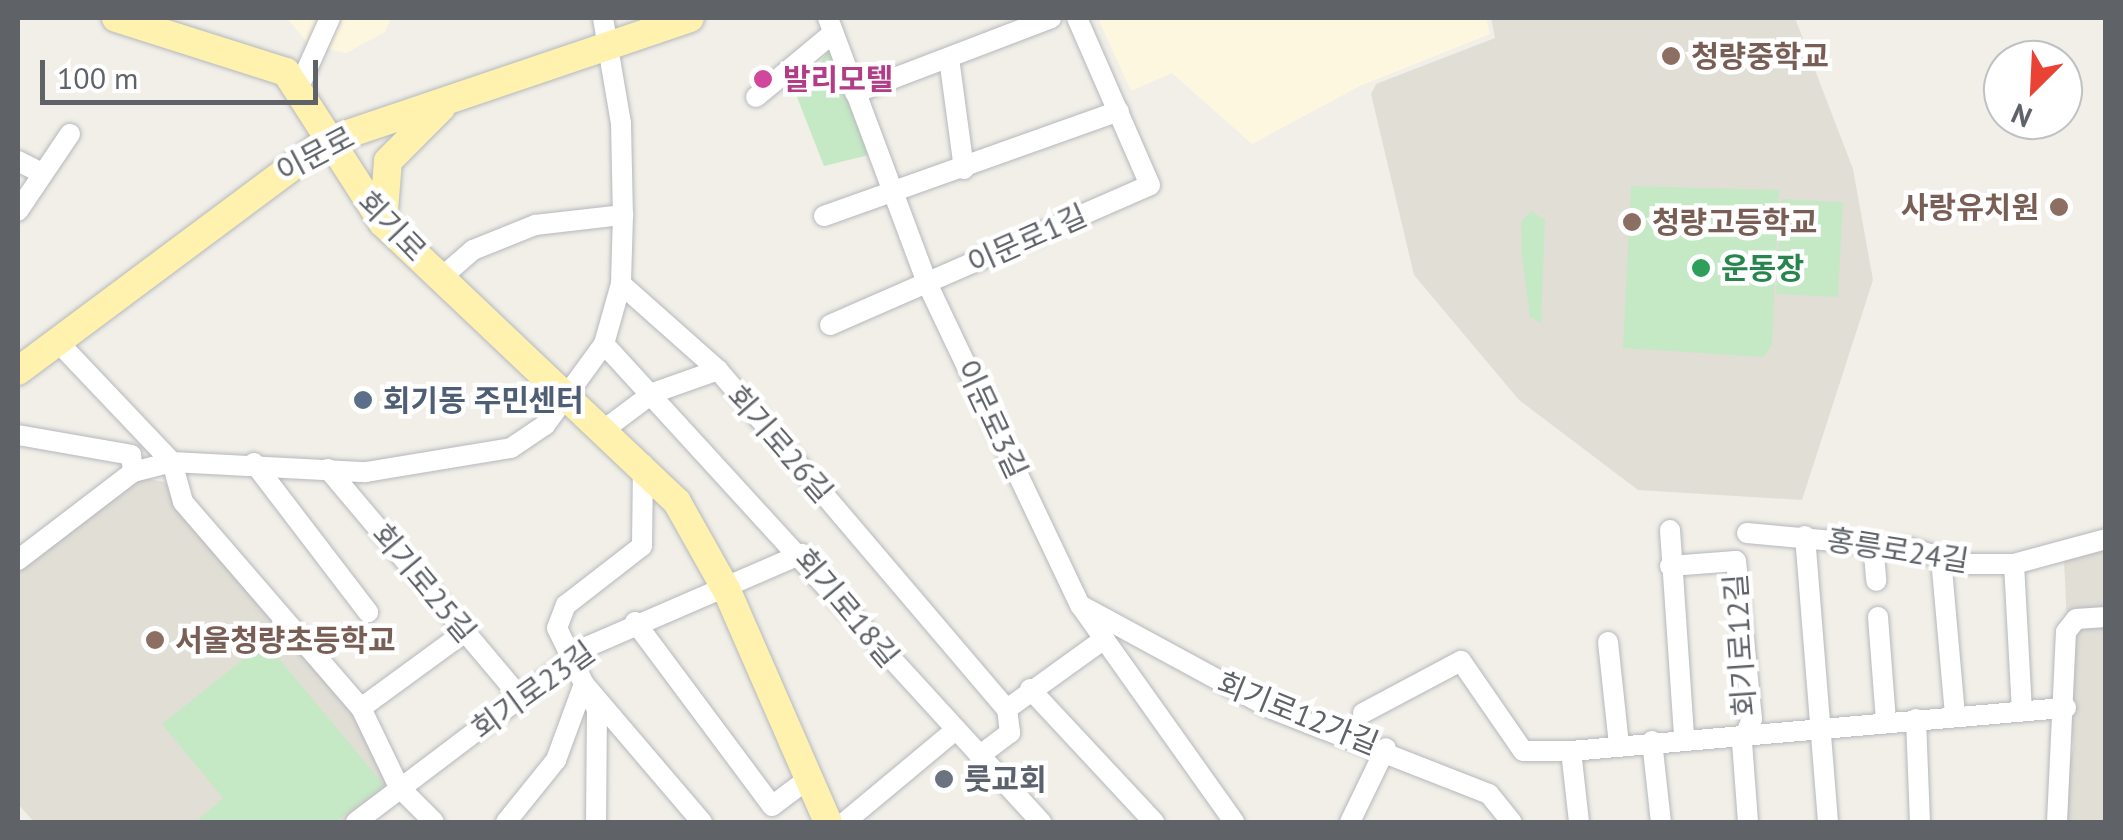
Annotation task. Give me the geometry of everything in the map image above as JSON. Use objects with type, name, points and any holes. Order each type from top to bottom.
[{"type":"main road","name":"회기로","points":[[116,18],[172,25],[269,63],[299,87],[327,141],[383,223],[643,464],[694,527],[727,591],[804,782],[828,822]]},
{"type":"main road","name":"이문로","points":[[18,371],[327,141],[690,18]]},
{"type":"main road","points":[[383,223],[388,161],[444,104]]},
{"type":"street","points":[[299,87],[330,18]]},
{"type":"street","points":[[18,560],[134,472],[172,462],[328,469],[511,448],[545,424],[604,344],[621,284],[623,215],[613,45],[603,18]]},
{"type":"street","points":[[856,93],[1050,18]]},
{"type":"street","name":"이문로1길","points":[[830,325],[1150,185],[1078,18]]},
{"type":"street","points":[[756,97],[831,25]]},
{"type":"street","name":"이문로3길","points":[[831,25],[927,284],[1080,605],[1234,822]]},
{"type":"street","points":[[949,58],[964,169]]},
{"type":"street","points":[[824,216],[1119,112]]},
{"type":"street","points":[[18,161],[47,175],[70,134]]},
{"type":"street","points":[[18,211],[38,171]]},
{"type":"street","name":"회기로","points":[[442,277],[473,250],[534,225],[623,215]]},
{"type":"street","name":"회기로26길","points":[[621,284],[718,370],[1007,709]]},
{"type":"street","points":[[58,342],[172,462],[183,502],[361,708],[400,787],[434,822]]},
{"type":"street","name":"회기로18길","points":[[604,344],[802,554],[952,733],[1041,822]]},
{"type":"street","points":[[605,429],[653,393],[718,370]]},
{"type":"street","points":[[18,435],[130,455],[134,472]]},
{"type":"street","name":"회기로25길","points":[[254,464],[368,612]]},
{"type":"street","points":[[643,464],[642,546],[566,606],[558,628],[567,665],[702,822]]},
{"type":"street","name":"회기로25길","points":[[328,469],[519,696]]},
{"type":"street","name":"회기로12길","points":[[1670,530],[1684,738]]},
{"type":"street","name":"홍릉로24길","points":[[1747,533],[1874,544],[1941,558],[2014,564],[2106,539]]},
{"type":"street","points":[[1804,536],[1828,822]]},
{"type":"street","points":[[1874,544],[1876,580]]},
{"type":"street","points":[[727,591],[802,554]]},
{"type":"street","points":[[1941,558],[1955,716]]},
{"type":"street","name":"회기로12길","points":[[1670,566],[1736,561],[1752,719],[1745,732],[1748,822]]},
{"type":"street","points":[[2014,564],[2022,710]]},
{"type":"street","name":"회기로23길","points":[[356,822],[519,696],[635,622],[727,591]]},
{"type":"street","name":"회기로12가길","points":[[1080,605],[1272,709],[1359,726],[1386,748],[1489,794],[1512,822]]},
{"type":"street","points":[[1878,617],[1886,722]]},
{"type":"street","points":[[2057,822],[2068,628],[2106,617]]},
{"type":"street","points":[[635,622],[772,806],[804,782]]},
{"type":"street","points":[[361,708],[465,632]]},
{"type":"street","points":[[979,756],[1010,734],[1007,709],[1104,638]]},
{"type":"street","points":[[1608,642],[1618,745]]},
{"type":"street","name":"회기로12길","points":[[1359,726],[1461,660],[1523,752],[2066,708]]},
{"type":"street","points":[[506,822],[556,760],[584,684]]},
{"type":"street","points":[[584,684],[597,710],[596,822]]},
{"type":"street","points":[[1030,689],[1154,822]]},
{"type":"street","points":[[1916,719],[1920,822]]},
{"type":"street","points":[[845,822],[952,733]]},
{"type":"street","points":[[1652,741],[1661,822]]},
{"type":"street","points":[[1350,822],[1386,748]]},
{"type":"street","points":[[1571,751],[1579,822]]},
{"type":"shaded area","points":[[287,18],[391,18],[385,32],[346,53],[309,45]]},
{"type":"shaded area","points":[[1098,18],[1486,18],[1490,34],[1360,86],[1252,144],[1172,73],[1131,91]]},
{"type":"shaded area","name":"청량고등학교","points":[[1491,18],[1795,18],[1853,169],[1873,280],[1802,500],[1638,490],[1519,400],[1414,275],[1371,94],[1376,84],[1495,38]]},
{"type":"shaded area","name":"서울청량초등학교","points":[[143,478],[165,482],[183,515],[353,709],[390,785],[341,822],[34,822],[18,804],[18,572]]},
{"type":"shaded area","points":[[2105,544],[2105,822],[2058,822],[2073,748],[2064,560]]},
{"type":"green space","points":[[836,39],[877,153],[824,166],[797,97]]},
{"type":"green space","name":"운동장","points":[[1631,186],[1779,190],[1772,345],[1763,357],[1623,348]]},
{"type":"green space","points":[[1781,199],[1843,202],[1838,297],[1776,294]]},
{"type":"green space","points":[[1531,211],[1545,220],[1541,323],[1530,317],[1522,256],[1521,222]]},
{"type":"green space","points":[[265,642],[384,785],[335,822],[196,822],[223,798],[162,724]]},
{"type":"place","name":"청량중학교","points":[[1671,56]]},
{"type":"place","name":"발리모텔","points":[[763,79]]},
{"type":"place","name":"사랑유치원","points":[[2059,207]]},
{"type":"place","name":"청량고등학교","points":[[1632,222]]},
{"type":"place","name":"운동장","points":[[1701,268]]},
{"type":"place","name":"회기동 주민센터","points":[[363,400]]},
{"type":"place","name":"서울청량초등학교","points":[[155,640]]},
{"type":"place","name":"룻교회","points":[[944,779]]}]
